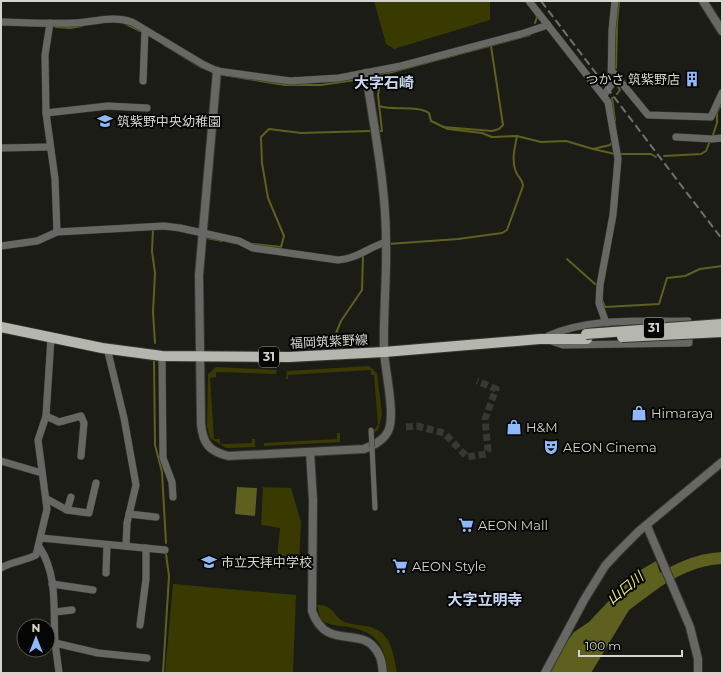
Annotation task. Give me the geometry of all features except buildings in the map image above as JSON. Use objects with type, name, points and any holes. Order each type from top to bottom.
[{"type":"main road","name":"福岡筑紫野線","points":[[1,327],[51,338],[162,356],[289,357],[384,352],[722,324]]},
{"type":"main road","name":"福岡筑紫野線","points":[[586,336],[722,332]]},
{"type":"street","points":[[529,1],[608,102],[618,159],[613,215],[600,285],[599,303],[606,323]]},
{"type":"street","points":[[604,95],[612,85],[612,30],[615,1]]},
{"type":"street","points":[[703,1],[722,31]]},
{"type":"street","points":[[1,22],[76,23],[114,18],[132,22],[217,71],[290,81],[339,78],[366,74],[521,34],[548,24]]},
{"type":"street","points":[[50,23],[45,55],[46,112],[55,179],[57,232]]},
{"type":"street","points":[[143,81],[145,30]]},
{"type":"street","points":[[217,71],[199,275],[202,434],[205,442],[213,451],[228,456],[364,449],[375,445],[384,438],[389,429],[390,421],[384,352],[383,310],[386,242],[380,163],[366,74]]},
{"type":"street","points":[[612,71],[648,115],[711,117],[722,93]]},
{"type":"street","points":[[46,112],[108,106],[147,108]]},
{"type":"street","points":[[676,137],[712,139],[722,138]]},
{"type":"street","points":[[1,148],[50,147]]},
{"type":"street","points":[[1,246],[37,241],[57,232],[164,226],[239,241],[253,248],[338,260],[349,259],[360,255],[370,248],[386,242]]},
{"type":"street","points":[[688,321],[689,343],[563,345],[546,339],[565,329],[606,323],[688,321]]},
{"type":"street","points":[[1,568],[8,563],[28,560],[36,555],[40,548],[47,509],[38,440],[46,416],[51,338]]},
{"type":"street","points":[[107,348],[124,418],[136,485],[129,514],[126,546]]},
{"type":"street","points":[[162,356],[163,458],[172,482],[173,497]]},
{"type":"street","points":[[46,416],[59,422],[81,416],[84,423],[81,456]]},
{"type":"street","points":[[371,430],[376,508]]},
{"type":"street","points":[[310,452],[312,500],[312,611],[316,622],[323,631],[333,636],[358,638],[375,647],[380,656],[383,673]]},
{"type":"street","points":[[1,461],[42,473]]},
{"type":"street","points":[[545,673],[584,600],[605,566],[647,526],[722,462]]},
{"type":"street","points":[[46,499],[66,510],[89,513],[96,483]]},
{"type":"street","points":[[66,510],[71,497]]},
{"type":"street","points":[[129,514],[156,517]]},
{"type":"street","points":[[647,526],[672,582],[695,641],[698,659],[698,673]]},
{"type":"street","points":[[41,538],[164,550]]},
{"type":"street","points":[[106,573],[107,545]]},
{"type":"street","points":[[40,548],[47,559],[52,584],[55,618]]},
{"type":"street","points":[[140,625],[146,579],[146,548]]},
{"type":"street","points":[[52,584],[92,590]]},
{"type":"street","points":[[55,612],[72,610]]},
{"type":"street","points":[[56,643],[98,653],[147,658]]},
{"type":"street","points":[[56,650],[59,673]]},
{"type":"shaded area","points":[[374,1],[490,1],[490,20],[394,49],[386,44]]},
{"type":"shaded area","points":[[369,366],[377,373],[382,414],[378,430],[374,433],[373,431],[378,425],[374,375],[371,375],[371,370],[288,375],[288,379],[286,379],[287,371]]},
{"type":"shaded area","points":[[216,367],[277,370],[276,374],[216,372],[216,377],[210,378],[214,439],[220,439],[220,444],[252,443],[252,439],[255,439],[255,447],[226,448],[210,438],[207,426],[208,374]]},
{"type":"shaded area","points":[[337,433],[340,433],[340,442],[264,446],[264,443],[337,439]]},
{"type":"shaded area","points":[[263,487],[291,488],[301,522],[299,562],[277,558],[280,528],[261,525]]},
{"type":"shaded area","points":[[173,584],[296,595],[293,673],[165,673]]},
{"type":"shaded area","points":[[317,605],[327,607],[345,622],[372,627],[386,637],[395,660],[397,673],[388,673],[381,647],[373,636],[358,629],[334,625],[321,620]]},
{"type":"water","points":[[237,487],[257,488],[255,516],[235,514]]},
{"type":"water","points":[[656,561],[664,584],[629,610],[591,673],[548,673],[557,655],[574,632],[589,622],[634,574]]},
{"type":"waterway","points":[[616,68],[619,1]]},
{"type":"waterway","points":[[535,23],[537,17],[536,15]]},
{"type":"waterway","points":[[124,23],[140,31]]},
{"type":"waterway","points":[[56,27],[70,28],[82,26]]},
{"type":"waterway","points":[[379,131],[382,131],[378,95],[381,75],[530,35]]},
{"type":"waterway","points":[[164,45],[202,68]]},
{"type":"waterway","points":[[443,127],[492,131],[499,129],[503,125],[491,46]]},
{"type":"waterway","points":[[223,75],[285,85],[321,85],[362,79]]},
{"type":"waterway","points":[[371,77],[381,75]]},
{"type":"waterway","points":[[617,85],[620,90],[617,94]]},
{"type":"waterway","points":[[612,98],[615,121]]},
{"type":"waterway","points":[[712,138],[717,123],[717,112],[722,103]]},
{"type":"waterway","points":[[379,106],[418,109],[429,113],[431,121],[448,129],[482,133],[492,137],[517,136],[541,142],[566,141],[593,149],[610,145],[613,141]]},
{"type":"waterway","points":[[253,244],[281,247],[284,236],[268,198],[262,163],[261,137],[269,129],[301,133],[370,131]]},
{"type":"waterway","points":[[388,244],[458,239],[502,233],[507,230],[523,186],[516,172],[514,163],[517,136]]},
{"type":"waterway","points":[[664,156],[701,154],[706,151],[710,141]]},
{"type":"waterway","points":[[593,149],[615,154]]},
{"type":"waterway","points":[[620,154],[651,154],[656,157]]},
{"type":"waterway","points":[[153,229],[152,251],[155,273],[153,312],[155,343]]},
{"type":"waterway","points":[[207,238],[222,241]]},
{"type":"waterway","points":[[334,338],[341,321],[362,290],[363,256]]},
{"type":"waterway","points":[[567,259],[595,284]]},
{"type":"waterway","points":[[602,300],[605,307],[659,304],[667,278],[685,276],[700,269],[722,266]]},
{"type":"waterway","points":[[154,361],[155,445],[162,472],[166,543]]},
{"type":"waterway","points":[[163,673],[169,576],[166,554]]},
{"type":"waterway","name":"山口川","points":[[649,587],[684,567],[702,561],[722,558]]},
{"type":"tunnel","points":[[406,427],[417,426],[444,433],[467,457],[486,454],[488,450],[485,419],[496,389],[477,381]]},
{"type":"railway","points":[[541,1],[722,239]]},
{"type":"place","name":"つかさ 筑紫野店","points":[[692,79]]},
{"type":"place","name":"筑紫野中央幼稚園","points":[[105,121]]},
{"type":"place","name":"Himaraya","points":[[639,413]]},
{"type":"place","name":"H&M","points":[[514,427]]},
{"type":"place","name":"AEON Cinema","points":[[551,447]]},
{"type":"place","name":"AEON Mall","points":[[466,525]]},
{"type":"place","name":"市立天拝中学校","points":[[209,562]]},
{"type":"place","name":"AEON Style","points":[[400,566]]},
{"type":"district","name":"大字石崎","points":[[384,83]]},
{"type":"district","name":"大字立明寺","points":[[485,600]]}]
